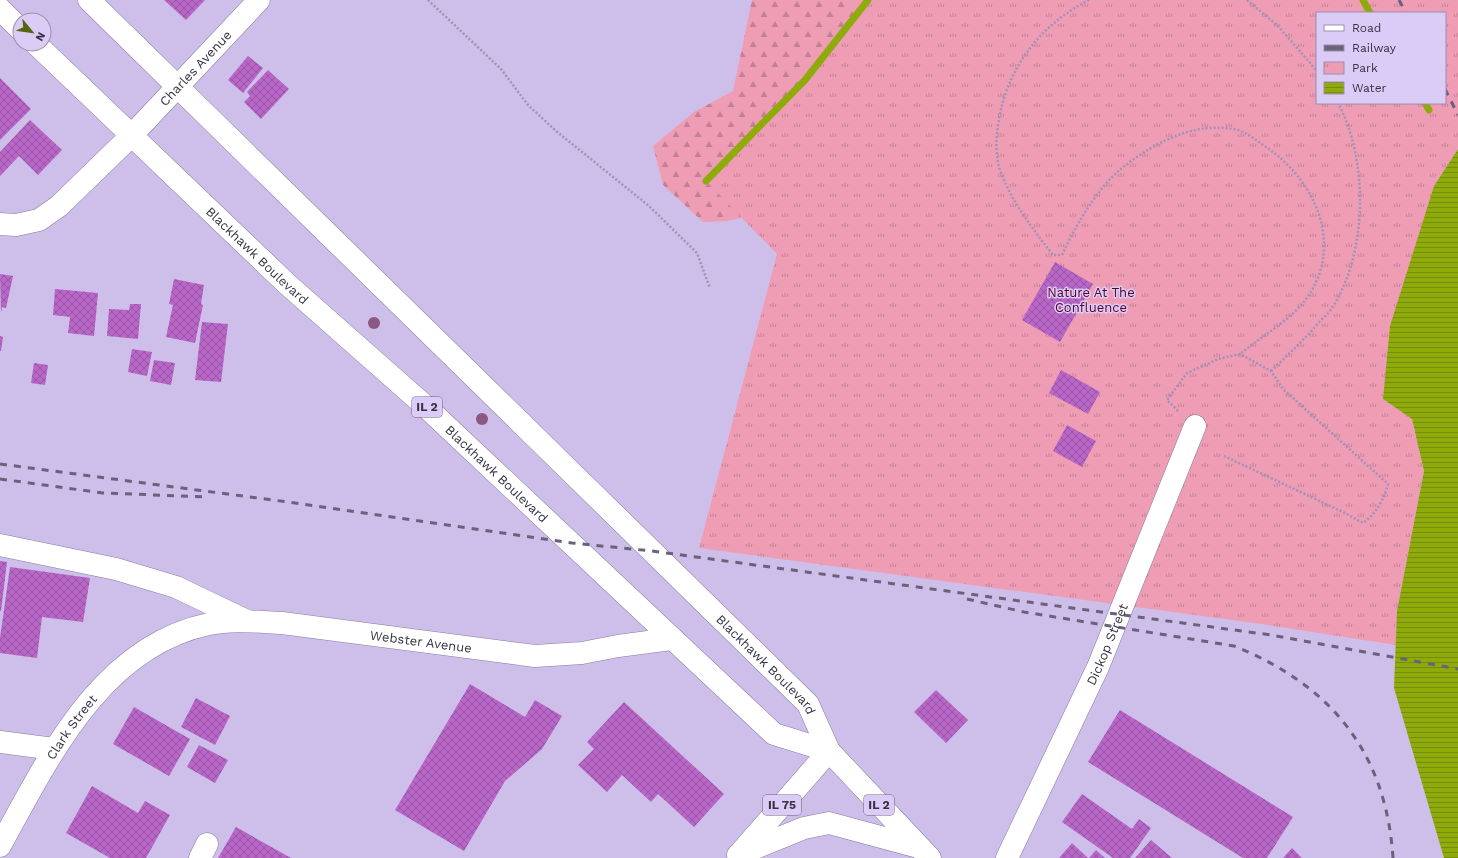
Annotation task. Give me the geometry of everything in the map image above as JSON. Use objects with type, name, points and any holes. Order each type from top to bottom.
[{"type":"main road","name":"Blackhawk Boulevard","points":[[89,0],[179,86],[347,254],[808,704],[829,751],[924,852]]},
{"type":"main road","name":"Charles Avenue","points":[[0,224],[16,225],[39,220],[60,206],[131,136],[259,0]]},
{"type":"main road","points":[[0,9],[12,21]]},
{"type":"main road","name":"Blackhawk Boulevard","points":[[44,52],[287,284],[430,410],[774,734],[829,751]]},
{"type":"main road","name":"Dickop Street","points":[[1007,858],[1098,667],[1195,426]]},
{"type":"main road","points":[[0,545],[116,569],[176,587],[248,621]]},
{"type":"main road","name":"Webster Avenue","points":[[172,635],[210,624],[248,621],[282,623],[535,656],[582,653],[618,646],[672,639]]},
{"type":"main road","name":"Clark Street","points":[[0,846],[54,749],[112,677],[144,650],[172,635]]},
{"type":"main road","points":[[0,742],[54,749]]},
{"type":"main road","name":"IL 75","points":[[737,856],[829,751]]},
{"type":"main road","points":[[737,856],[804,828],[829,823],[924,852]]},
{"type":"path","points":[[428,0],[501,69],[528,105],[550,126],[649,206],[697,253],[710,288]]},
{"type":"path","points":[[1089,0],[1060,17],[1044,31],[1026,53],[1015,69],[1006,91],[997,128],[996,145],[1000,170],[1025,220],[1053,255],[1062,255],[1088,210],[1107,184],[1121,169],[1147,150],[1163,142],[1196,130],[1211,128],[1231,129],[1247,134],[1279,156],[1308,189],[1316,204],[1324,231],[1323,258],[1312,289],[1302,304],[1240,354],[1218,359],[1187,373],[1167,400],[1195,426]]},
{"type":"path","points":[[1247,0],[1278,26],[1316,70]]},
{"type":"path","points":[[1271,371],[1312,333],[1330,312],[1345,284],[1351,263],[1357,232],[1361,182],[1344,114],[1339,104]]},
{"type":"path","points":[[1222,455],[1363,523],[1370,518],[1384,497],[1388,484],[1283,389],[1271,371],[1240,354]]},
{"type":"green space","points":[[752,0],[997,0],[782,209],[727,221],[703,222],[663,185],[653,146],[694,112],[733,91]]},
{"type":"green space","name":"Nature At The Confluence","points":[[868,0],[1458,0],[1458,149],[1434,186],[1383,399],[1412,419],[1424,471],[1397,611],[1396,645],[1261,624],[699,548],[777,254],[706,181],[805,80]]},
{"type":"water","points":[[1458,149],[1458,858],[1444,858],[1394,688],[1397,611],[1424,471],[1412,419],[1383,399],[1390,326],[1434,186]]},
{"type":"building","points":[[164,0],[205,0],[186,20]]},
{"type":"building","points":[[248,56],[263,68],[243,93],[228,80]]},
{"type":"building","points":[[268,70],[289,89],[261,119],[244,102],[250,96],[247,92]]},
{"type":"building","points":[[0,78],[31,109],[0,140]]},
{"type":"building","points":[[30,120],[62,150],[38,175],[19,156],[0,176],[0,152]]},
{"type":"building","points":[[1055,262],[1093,284],[1060,342],[1022,320]]},
{"type":"building","points":[[0,274],[13,276],[6,308],[2,307],[1,313]]},
{"type":"building","points":[[174,279],[204,285],[201,304],[203,305],[195,343],[166,337],[173,305],[169,304]]},
{"type":"building","points":[[55,289],[98,293],[94,336],[68,333],[70,317],[53,315]]},
{"type":"building","points":[[130,304],[141,304],[138,339],[107,336],[109,309],[129,310]]},
{"type":"building","points":[[202,322],[228,324],[221,382],[195,380]]},
{"type":"building","points":[[0,336],[3,337],[1,351],[0,351]]},
{"type":"building","points":[[132,349],[152,352],[147,376],[128,372]]},
{"type":"building","points":[[154,360],[175,363],[171,385],[150,381]]},
{"type":"building","points":[[34,363],[48,365],[45,385],[31,383]]},
{"type":"building","points":[[1061,370],[1100,392],[1088,414],[1049,393]]},
{"type":"building","points":[[1067,425],[1096,441],[1082,467],[1053,451]]},
{"type":"building","points":[[0,561],[7,562],[1,611],[0,611]]},
{"type":"building","points":[[10,567],[90,578],[83,622],[42,617],[37,658],[0,653],[0,638]]},
{"type":"building","points":[[470,684],[525,717],[535,700],[562,716],[542,749],[505,781],[464,851],[395,810]]},
{"type":"building","points":[[936,690],[968,720],[946,743],[914,712]]},
{"type":"building","points":[[196,698],[230,716],[215,745],[181,727]]},
{"type":"building","points":[[624,702],[724,794],[694,827],[658,794],[651,802],[622,775],[607,792],[578,765],[594,749],[587,742]]},
{"type":"building","points":[[134,707],[190,739],[169,776],[113,744]]},
{"type":"building","points":[[1120,710],[1293,817],[1267,858],[1243,858],[1088,762]]},
{"type":"building","points":[[199,745],[228,760],[215,783],[187,767]]},
{"type":"building","points":[[92,786],[138,813],[145,801],[170,815],[146,858],[110,858],[66,833]]},
{"type":"building","points":[[1082,794],[1132,829],[1139,819],[1151,828],[1130,858],[1113,858],[1062,822]]},
{"type":"building","points":[[236,827],[291,858],[218,858]]},
{"type":"building","points":[[1151,840],[1172,858],[1135,858]]},
{"type":"building","points":[[1072,843],[1088,858],[1059,858]]},
{"type":"building","points":[[1292,848],[1302,858],[1283,858]]},
{"type":"building","points":[[1096,850],[1105,858],[1089,858]]},
{"type":"waterway","points":[[706,181],[805,80],[868,0]]},
{"type":"waterway","points":[[1363,0],[1369,12]]},
{"type":"waterway","points":[[1426,104],[1429,110]]},
{"type":"railway","points":[[1399,0],[1405,12]]},
{"type":"railway","points":[[1446,91],[1458,115]]},
{"type":"railway","points":[[0,464],[288,502],[572,543],[652,551],[1271,635],[1458,669]]},
{"type":"railway","points":[[0,479],[103,493],[209,497]]},
{"type":"railway","points":[[967,599],[1024,612],[1234,646],[1268,662],[1299,681],[1325,702],[1347,727],[1365,755],[1379,786],[1388,820],[1393,858]]}]
